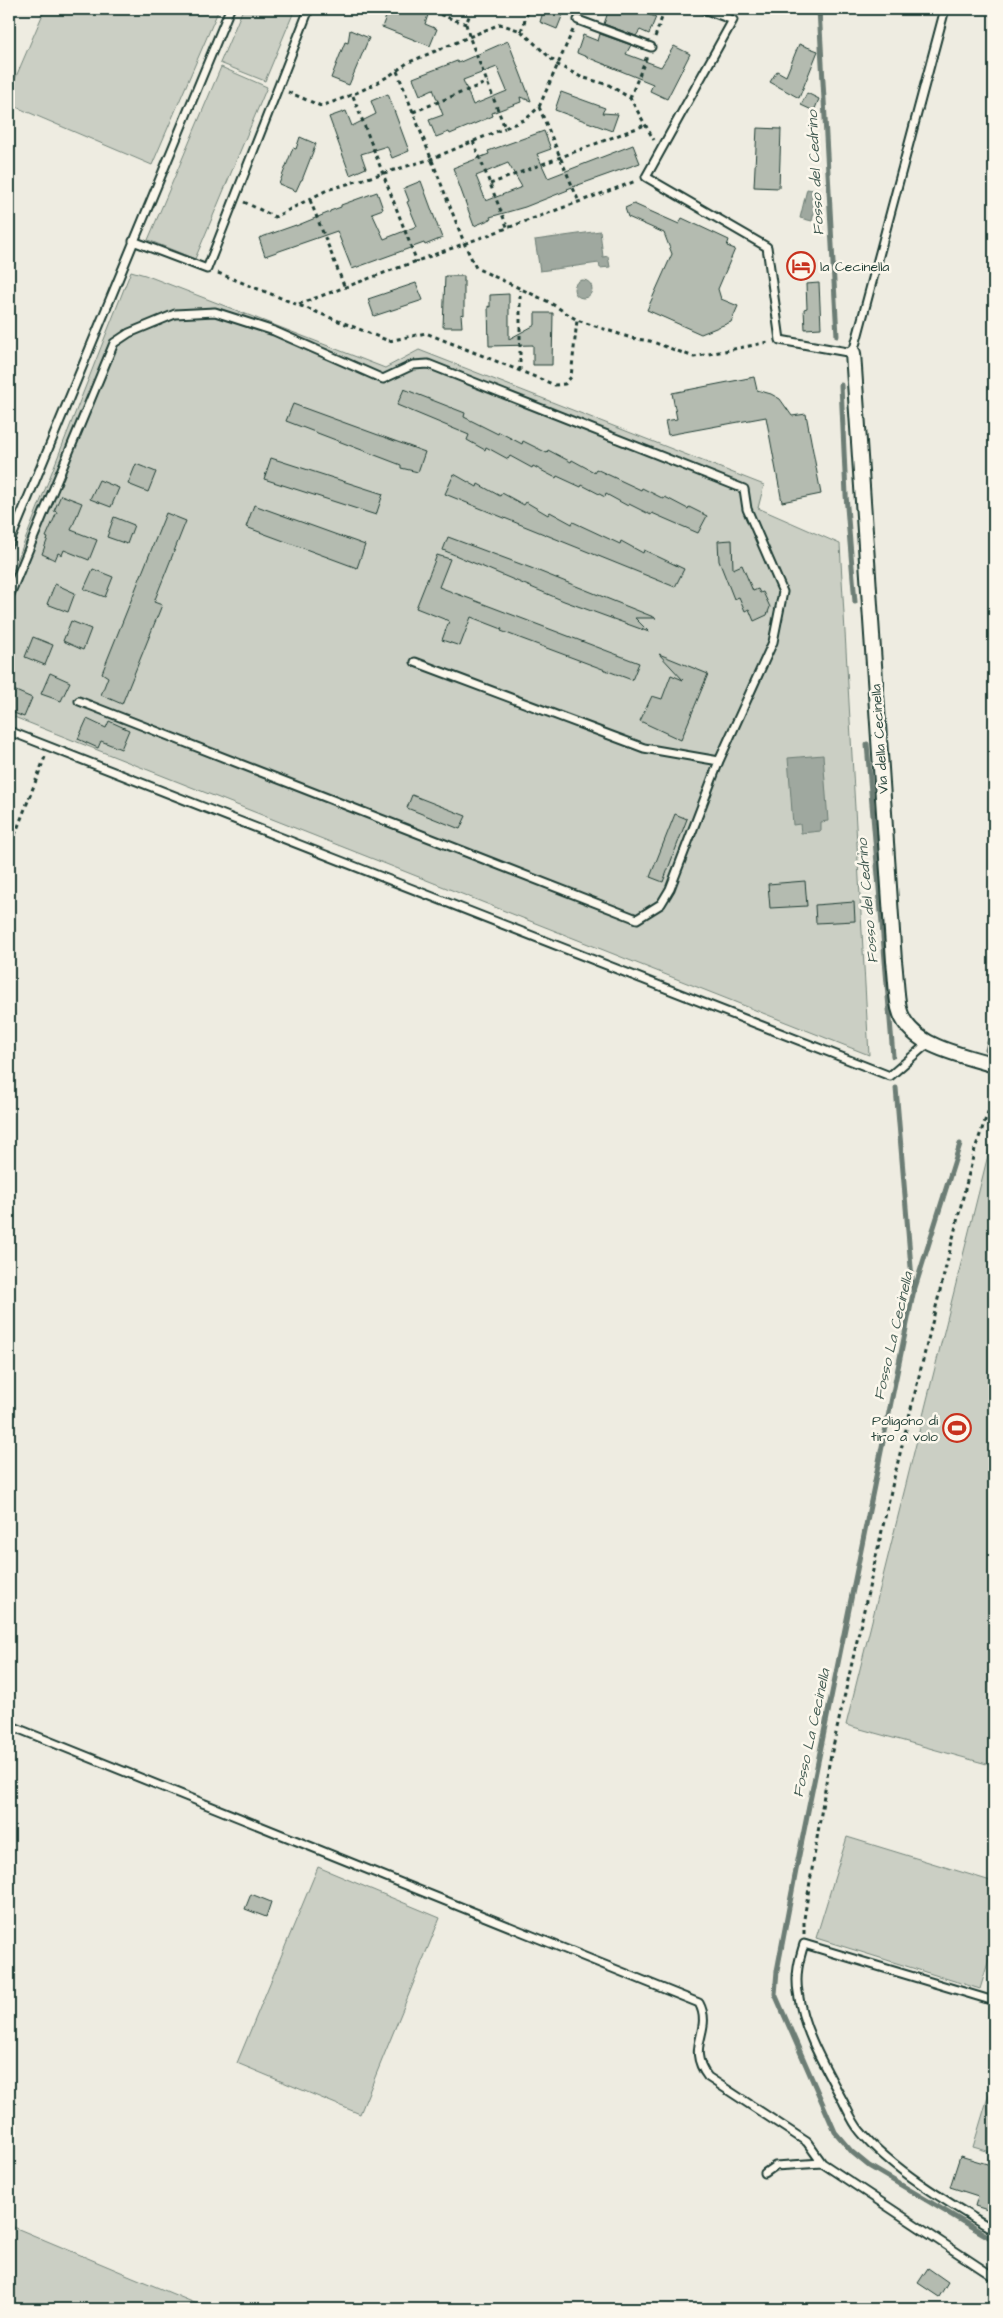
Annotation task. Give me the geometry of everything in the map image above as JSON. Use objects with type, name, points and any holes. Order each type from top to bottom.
[{"type":"street","name":"Via della Cecinella","points":[[853,353],[899,1009],[908,1029],[928,1043],[994,1065]]},
{"type":"lane","points":[[9,544],[230,9]]},
{"type":"lane","points":[[134,241],[207,269],[310,9]]},
{"type":"lane","points":[[704,9],[733,20],[646,177],[767,247],[780,340],[853,353],[945,9]]},
{"type":"lane","points":[[578,20],[650,47]]},
{"type":"lane","points":[[9,597],[114,343],[129,333],[175,314],[216,312],[274,331],[383,379],[413,365],[428,364],[744,488],[747,509],[783,592],[773,642],[719,761],[670,889],[661,904],[637,919],[79,701]]},
{"type":"lane","points":[[415,662],[644,748],[719,761]]},
{"type":"lane","points":[[9,731],[890,1076],[928,1043]]},
{"type":"lane","points":[[9,1725],[699,2004],[704,2013],[697,2056],[700,2066],[708,2078],[807,2142],[822,2163],[994,2277]]},
{"type":"lane","points":[[994,2000],[804,1944],[797,1971],[798,1993],[806,2024],[858,2130],[882,2153],[935,2193],[994,2230]]},
{"type":"lane","points":[[765,2173],[775,2166],[822,2163]]},
{"type":"path","points":[[424,9],[466,24]]},
{"type":"path","points":[[472,9],[466,24],[469,36],[505,128]]},
{"type":"path","points":[[521,31],[529,9]]},
{"type":"path","points":[[235,198],[275,217],[327,190],[431,158],[526,119],[539,107],[578,20]]},
{"type":"path","points":[[278,87],[321,106],[353,96],[397,71],[407,63],[500,24],[521,31],[558,65],[609,86],[630,98],[660,151]]},
{"type":"path","points":[[397,71],[464,245],[476,268],[549,302],[577,320],[694,357],[780,340]]},
{"type":"path","points":[[413,112],[488,82]]},
{"type":"path","points":[[353,96],[417,262]]},
{"type":"path","points":[[539,107],[579,202]]},
{"type":"path","points":[[490,184],[645,125]]},
{"type":"path","points":[[473,141],[508,229]]},
{"type":"path","points":[[299,304],[646,177]]},
{"type":"path","points":[[310,200],[345,288]]},
{"type":"path","points":[[207,269],[390,341],[426,333],[555,385],[565,384],[571,377],[577,320]]},
{"type":"path","points":[[520,290],[520,371]]},
{"type":"path","points":[[9,850],[49,747]]},
{"type":"path","points":[[804,1944],[804,1919],[828,1764],[860,1620],[964,1192],[976,1148],[994,1095]]},
{"type":"shaded area","points":[[45,9],[219,9],[152,165],[9,104],[9,93]]},
{"type":"shaded area","points":[[243,9],[295,9],[265,81],[220,63]]},
{"type":"shaded area","points":[[221,67],[267,87],[195,259],[148,240]]},
{"type":"shaded area","points":[[807,189],[819,191],[812,221],[800,218]]},
{"type":"shaded area","points":[[600,231],[603,257],[608,256],[610,267],[600,268],[599,263],[540,271],[535,240]]},
{"type":"shaded area","points":[[131,271],[385,368],[419,350],[764,485],[758,508],[840,544],[869,1055],[9,715],[9,581]]},
{"type":"shaded area","points":[[583,280],[589,283],[592,289],[589,295],[583,298],[577,295],[574,289],[577,283]]},
{"type":"shaded area","points":[[823,755],[828,821],[821,822],[821,831],[801,833],[800,824],[793,825],[788,758]]},
{"type":"shaded area","name":"Poligono di tiro a volo","points":[[994,1131],[994,1766],[846,1725]]},
{"type":"shaded area","points":[[847,1837],[994,1882],[994,1943],[980,1989],[816,1938]]},
{"type":"shaded area","points":[[318,1867],[440,1918],[360,2114],[237,2063]]},
{"type":"shaded area","points":[[994,2077],[994,2153],[973,2147]]},
{"type":"shaded area","points":[[9,2225],[209,2309],[9,2309]]},
{"type":"building","points":[[389,9],[405,14],[406,9],[430,9],[425,24],[437,29],[430,46],[382,27]]},
{"type":"building","points":[[544,9],[565,9],[557,29],[540,22]]},
{"type":"building","points":[[609,9],[642,9],[641,12],[656,17],[649,34],[640,30],[636,36],[604,24]]},
{"type":"building","points":[[350,30],[369,38],[349,85],[331,78],[345,42],[348,43]]},
{"type":"building","points":[[600,34],[631,45],[626,54],[661,67],[674,46],[690,54],[667,99],[650,91],[653,84],[577,53],[583,35],[598,41]]},
{"type":"building","points":[[508,41],[531,101],[520,97],[521,102],[492,113],[493,116],[450,134],[449,132],[436,137],[429,120],[443,115],[433,89],[420,95],[413,78],[457,61],[458,63]],"holes":[[[497,67],[507,91],[473,105],[463,80]]]},
{"type":"building","points":[[799,44],[818,51],[799,98],[770,82],[777,71],[786,76]]},
{"type":"building","points":[[561,92],[605,108],[602,113],[618,114],[612,131],[555,110]]},
{"type":"building","points":[[807,93],[819,99],[814,111],[801,105]]},
{"type":"building","points":[[388,94],[409,151],[392,158],[387,146],[361,154],[366,168],[350,175],[329,117],[346,111],[352,126],[376,114],[371,101]]},
{"type":"building","points":[[757,128],[781,129],[779,188],[754,187]]},
{"type":"building","points":[[544,131],[551,149],[537,154],[548,178],[633,145],[640,163],[567,189],[525,207],[490,217],[491,219],[474,226],[453,168],[489,154],[488,151]],"holes":[[[508,163],[522,187],[486,201],[476,176]]]},
{"type":"building","points":[[300,137],[316,144],[296,191],[279,184],[293,148],[296,149]]},
{"type":"building","points":[[421,181],[442,238],[352,269],[337,231],[265,256],[259,238],[296,226],[341,207],[341,205],[377,192],[383,209],[372,213],[384,239],[417,226],[407,202],[409,201],[404,188]]},
{"type":"building","points":[[634,204],[679,224],[682,218],[729,240],[727,246],[735,249],[718,289],[721,299],[738,306],[731,322],[701,334],[647,310],[672,254],[664,233],[628,217],[625,208]]},
{"type":"building","points":[[445,276],[464,276],[464,315],[461,314],[462,327],[443,327]]},
{"type":"building","points":[[416,283],[423,300],[374,316],[368,299]]},
{"type":"building","points":[[819,283],[821,328],[805,329],[804,309],[807,308],[806,284]]},
{"type":"building","points":[[509,294],[509,339],[535,325],[535,313],[553,313],[552,365],[533,365],[533,345],[489,346],[488,306],[490,307],[490,295]]},
{"type":"building","points":[[754,377],[757,390],[780,399],[792,416],[806,414],[821,494],[782,502],[766,417],[668,435],[665,421],[677,419],[672,393]]},
{"type":"building","points":[[404,389],[465,413],[464,417],[498,434],[499,432],[522,444],[523,441],[547,453],[548,450],[594,472],[596,469],[641,490],[642,488],[664,499],[665,497],[707,516],[698,533],[652,513],[651,515],[629,504],[628,506],[606,494],[605,497],[582,485],[581,487],[557,476],[556,478],[510,456],[508,459],[486,447],[485,450],[467,440],[469,435],[397,405]]},
{"type":"building","points":[[293,404],[425,452],[418,472],[401,468],[401,465],[286,421]]},
{"type":"building","points":[[271,458],[383,494],[376,515],[264,479]]},
{"type":"building","points":[[136,464],[156,472],[148,492],[128,484]]},
{"type":"building","points":[[454,474],[477,487],[478,484],[500,496],[502,493],[524,505],[526,502],[548,515],[550,512],[572,524],[573,522],[620,544],[621,541],[643,553],[644,550],[684,569],[675,587],[445,494]]},
{"type":"building","points":[[99,480],[119,488],[111,507],[90,499]]},
{"type":"building","points":[[61,495],[82,503],[71,530],[97,540],[89,560],[64,550],[62,555],[58,553],[55,560],[42,554],[48,538],[46,537],[57,512],[54,511]]},
{"type":"building","points":[[254,505],[365,545],[357,568],[246,527]]},
{"type":"building","points":[[166,513],[186,521],[154,602],[162,605],[122,704],[101,695],[108,677],[102,673]]},
{"type":"building","points":[[114,517],[134,525],[127,544],[107,537]]},
{"type":"building","points":[[448,537],[656,618],[635,618],[649,632],[564,601],[443,550]]},
{"type":"building","points":[[732,540],[733,569],[742,565],[753,591],[758,589],[760,593],[763,592],[770,607],[767,615],[754,621],[749,609],[745,611],[739,597],[734,599],[719,561],[718,541]]},
{"type":"building","points":[[437,555],[450,559],[439,587],[639,663],[632,680],[501,631],[502,629],[471,617],[460,646],[442,640],[449,621],[416,608]]},
{"type":"building","points":[[93,569],[113,577],[105,597],[84,589]]},
{"type":"building","points":[[55,584],[75,593],[68,612],[47,604]]},
{"type":"building","points":[[71,621],[91,629],[83,650],[63,641]]},
{"type":"building","points":[[33,637],[53,645],[45,665],[25,657]]},
{"type":"building","points":[[659,654],[708,674],[681,740],[640,721],[652,696],[662,699],[671,675],[683,680]]},
{"type":"building","points":[[50,673],[70,682],[61,701],[41,694]]},
{"type":"building","points":[[9,688],[32,698],[24,717],[9,711]]},
{"type":"building","points":[[87,719],[106,728],[109,721],[129,730],[121,749],[101,741],[98,748],[78,739]]},
{"type":"building","points":[[412,795],[466,816],[460,829],[407,808]]},
{"type":"building","points":[[675,814],[687,819],[663,882],[650,877]]},
{"type":"building","points":[[805,881],[807,906],[770,908],[768,884]]},
{"type":"building","points":[[854,902],[855,921],[816,923],[815,905]]},
{"type":"building","points":[[251,1894],[271,1902],[266,1917],[245,1909]]},
{"type":"building","points":[[960,2156],[994,2166],[994,2212],[975,2206],[978,2196],[950,2187]]},
{"type":"building","points":[[928,2268],[948,2282],[939,2297],[918,2283]]},
{"type":"waterway","points":[[9,13],[11,9]]},
{"type":"waterway","name":"Fosso del Cedrino","points":[[819,9],[837,336]]},
{"type":"waterway","name":"Fosso del Cedrino","points":[[841,385],[846,495],[855,602]]},
{"type":"waterway","name":"Fosso del Cedrino","points":[[867,744],[893,1056]]},
{"type":"waterway","name":"Fosso La Cecinella","points":[[987,1050],[994,1025]]},
{"type":"waterway","name":"Fosso del Cedrino","points":[[896,1088],[913,1291]]},
{"type":"waterway","name":"Fosso La Cecinella","points":[[960,1144],[913,1294],[797,1865],[777,1971],[775,1994],[835,2132],[852,2152],[869,2166],[994,2240]]},
{"type":"place","name":"la Cecinella","points":[[801,266]]},
{"type":"place","name":"Poligono di tiro a volo","points":[[957,1428]]}]
